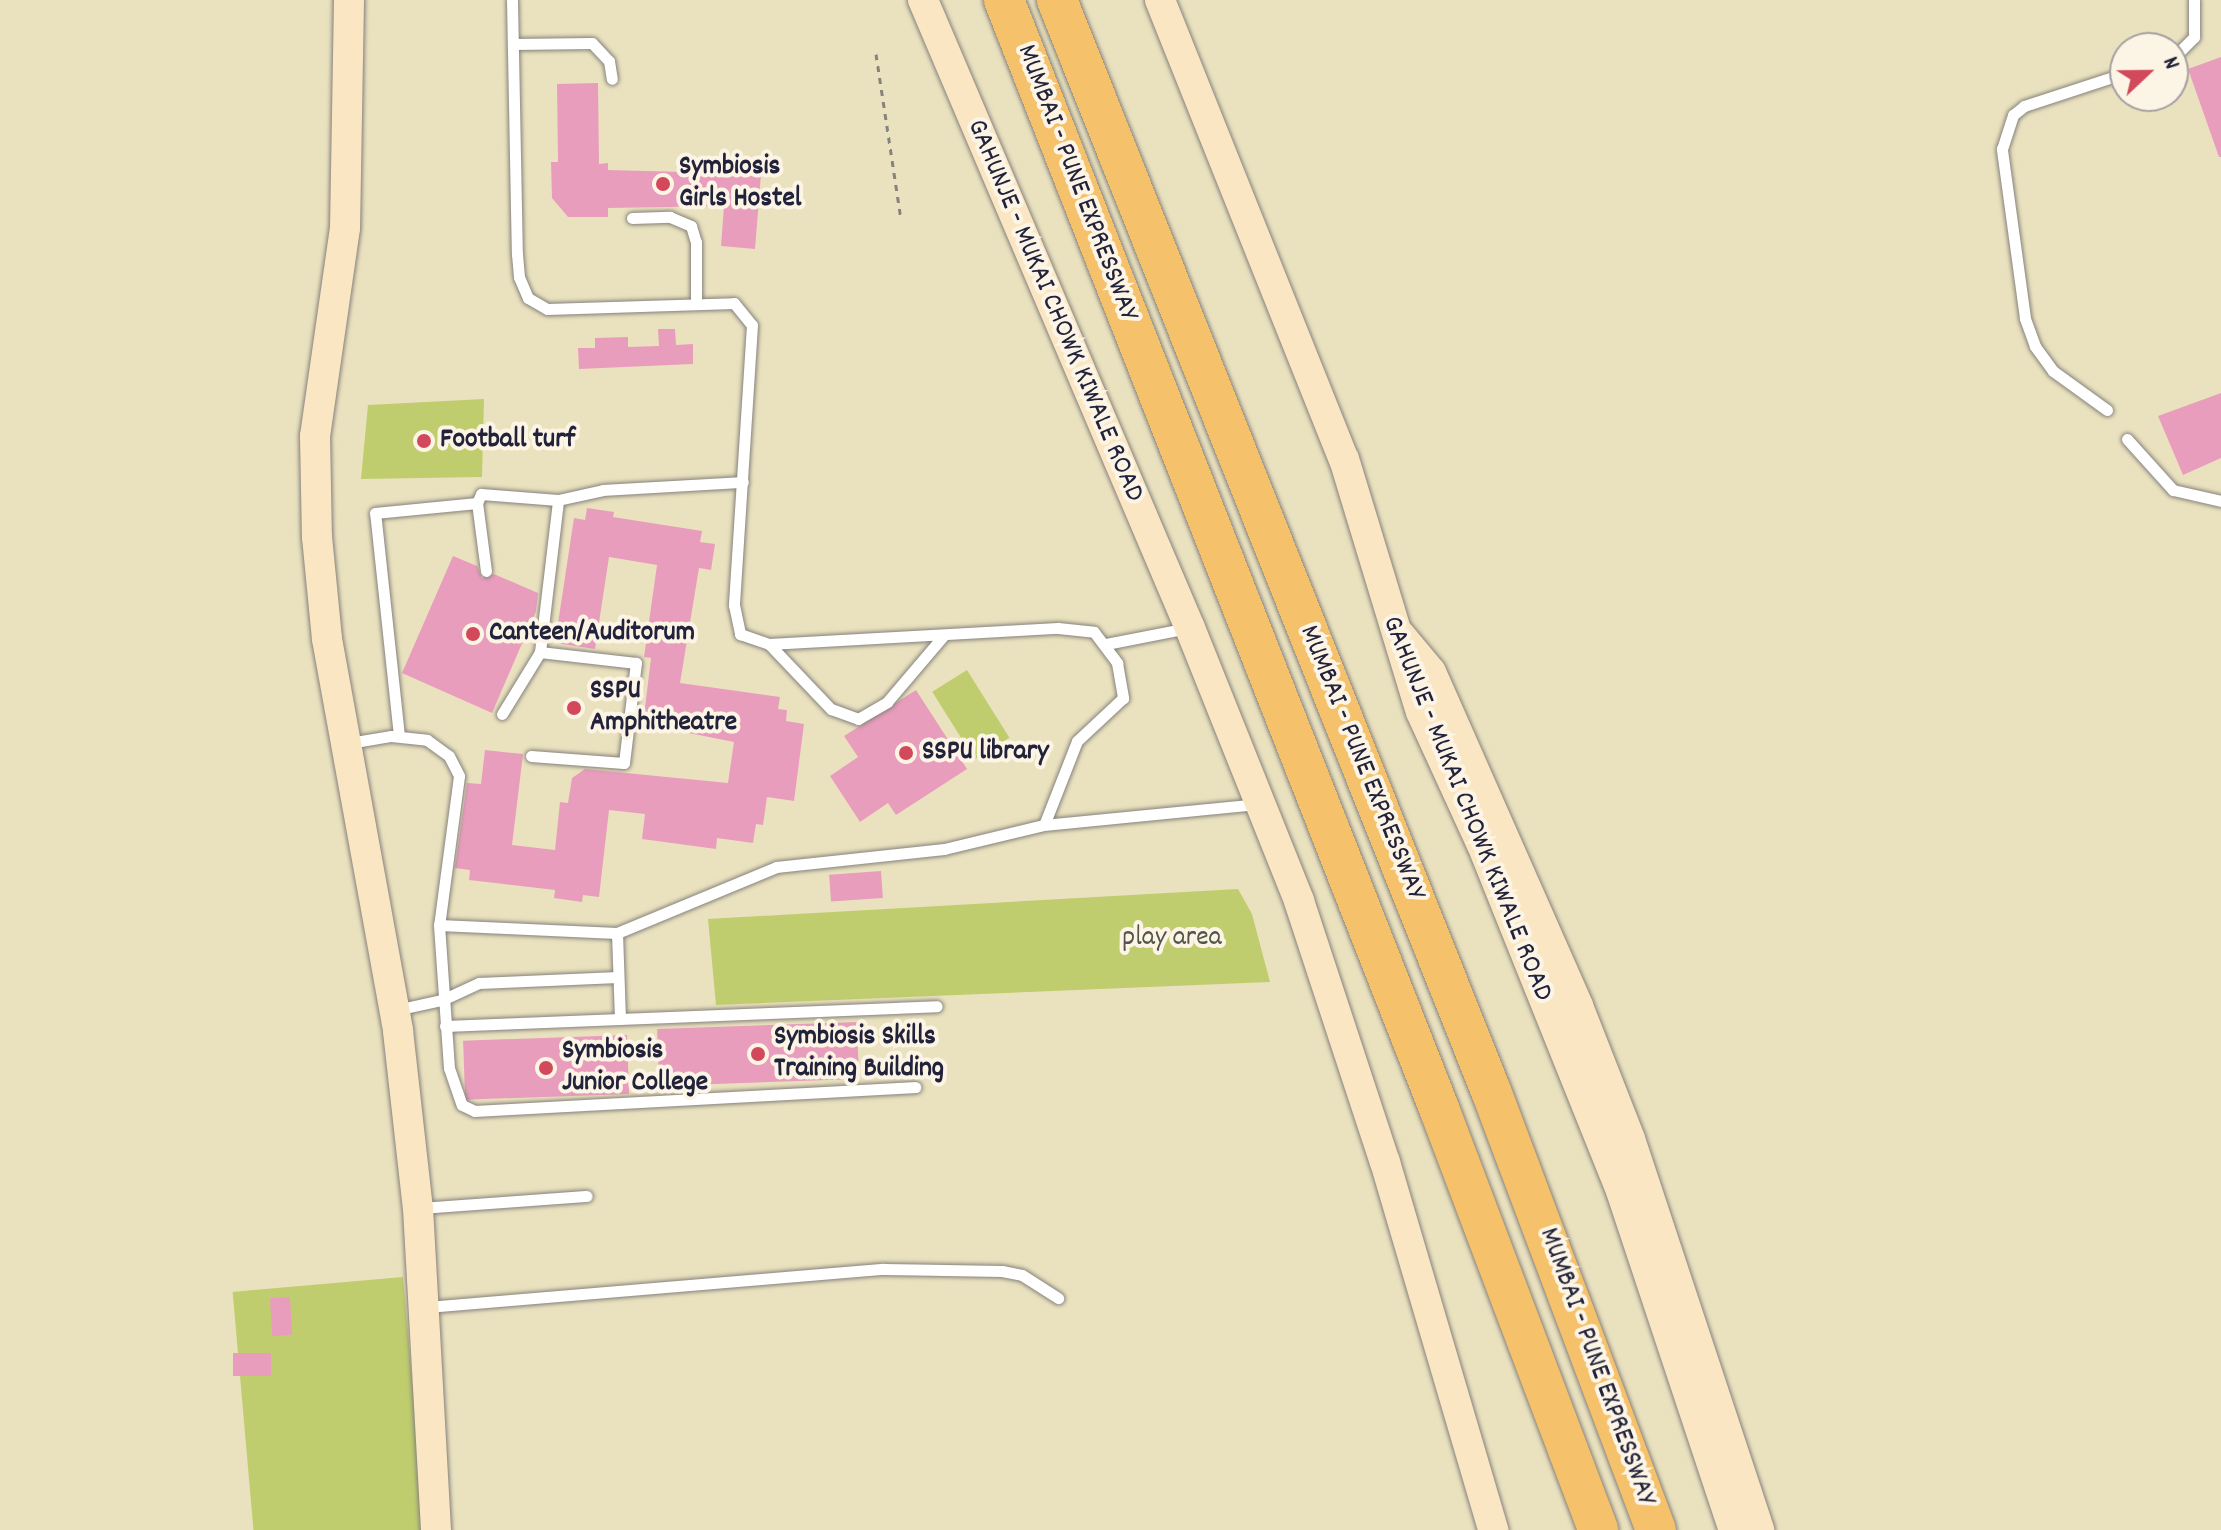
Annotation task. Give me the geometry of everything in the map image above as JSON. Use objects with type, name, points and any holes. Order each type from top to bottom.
[{"type":"highway","name":"MUMBAI - PUNE EXPRESSWAY","points":[[1004,0],[1440,1111],[1598,1530]]},
{"type":"highway","name":"MUMBAI - PUNE EXPRESSWAY","points":[[1057,0],[1491,1091],[1656,1530]]},
{"type":"street","points":[[349,0],[345,228],[315,436],[317,537],[327,639],[394,1010],[418,1208],[436,1530]]},
{"type":"street","name":"GAHUNJE - MUKAI CHOWK KIWALE ROAD","points":[[923,0],[1263,804],[1368,1109],[1493,1530]]},
{"type":"street","name":"GAHUNJE - MUKAI CHOWK KIWALE ROAD","points":[[1160,0],[1344,459],[1392,629],[1421,712],[1482,845],[1621,1191],[1734,1530]]},
{"type":"street","points":[[1392,629],[1413,644],[1431,672],[1578,1006],[1630,1139],[1759,1530]]},
{"type":"lane","points":[[512,0],[517,254],[519,277],[528,298],[547,309],[734,303],[752,325],[736,621],[740,634],[769,644],[1080,628],[1106,644],[1117,663],[1123,698],[1077,741],[1044,825]]},
{"type":"lane","points":[[2189,42],[2194,37],[2194,0]]},
{"type":"lane","points":[[513,44],[592,43],[609,61],[612,79]]},
{"type":"lane","points":[[2107,410],[2079,394],[2035,346],[2025,318],[2002,149],[2013,115],[2024,106],[2109,78]]},
{"type":"lane","points":[[632,218],[683,219],[691,226],[696,242],[696,303]]},
{"type":"lane","points":[[2127,439],[2173,490],[2221,501]]},
{"type":"lane","points":[[486,571],[477,503],[481,494],[558,500],[603,490],[743,482]]},
{"type":"lane","points":[[502,714],[540,652],[558,500]]},
{"type":"lane","points":[[399,736],[375,513],[477,503]]},
{"type":"lane","points":[[1106,644],[1190,628]]},
{"type":"lane","points":[[769,644],[831,709],[858,719],[887,702],[944,635]]},
{"type":"lane","points":[[531,756],[624,763],[636,663],[540,652]]},
{"type":"lane","points":[[345,744],[399,736],[440,747],[459,776],[439,925],[442,1000],[456,1095],[475,1111],[915,1087]]},
{"type":"lane","points":[[439,925],[617,933],[776,867],[944,849],[1044,825],[1263,804]]},
{"type":"lane","points":[[617,933],[620,1019]]},
{"type":"lane","points":[[394,1010],[442,1000],[479,983],[618,977]]},
{"type":"lane","points":[[445,1026],[937,1006]]},
{"type":"lane","points":[[418,1208],[587,1196]]},
{"type":"lane","points":[[422,1308],[883,1269],[1002,1271],[1022,1275],[1058,1298]]},
{"type":"path","points":[[876,54],[901,219]]},
{"type":"green space","name":"Football turf","points":[[484,399],[482,477],[361,479],[368,405]]},
{"type":"green space","points":[[967,670],[1009,738],[975,760],[932,692]]},
{"type":"green space","name":"play area","points":[[1238,889],[1252,914],[1270,982],[716,1005],[708,919]]},
{"type":"green space","points":[[403,1277],[425,1530],[253,1530],[233,1292]]},
{"type":"building","points":[[2221,57],[2221,157],[2219,157],[2189,69]]},
{"type":"building","points":[[598,83],[599,164],[608,163],[608,170],[761,174],[755,249],[721,246],[724,206],[608,208],[608,217],[568,217],[552,198],[551,162],[558,162],[557,84]]},
{"type":"building","points":[[658,329],[675,329],[676,345],[693,344],[693,364],[579,369],[578,348],[595,348],[595,338],[628,337],[628,347],[659,346]]},
{"type":"building","points":[[2221,393],[2221,458],[2183,475],[2158,416]]},
{"type":"building","points":[[587,508],[614,512],[613,517],[702,531],[700,542],[715,544],[711,570],[699,568],[680,683],[780,697],[778,709],[787,710],[786,721],[804,724],[794,801],[767,797],[763,825],[756,824],[753,843],[717,838],[716,849],[642,839],[645,814],[609,810],[599,897],[583,895],[582,902],[554,898],[555,890],[469,880],[470,870],[455,868],[467,783],[481,784],[485,750],[523,754],[512,845],[555,850],[560,802],[568,803],[572,778],[585,769],[728,783],[734,742],[643,724],[651,658],[644,657],[657,565],[609,557],[595,649],[555,643],[574,518],[585,520]]},
{"type":"building","name":"Canteen/Auditorum","points":[[453,556],[477,566],[482,578],[494,574],[538,593],[536,611],[492,713],[402,673]]},
{"type":"building","name":"SSPU library","points":[[916,690],[967,769],[896,815],[888,803],[860,822],[830,776],[858,757],[844,736]]},
{"type":"building","points":[[881,871],[883,898],[831,902],[829,875]]},
{"type":"building","name":"Symbiosis Skills Training Building","points":[[857,1022],[859,1079],[659,1086],[657,1029]]},
{"type":"building","name":"Symbiosis Junior College","points":[[627,1035],[629,1094],[465,1100],[463,1041]]},
{"type":"building","points":[[290,1297],[292,1335],[272,1336],[270,1298]]},
{"type":"building","points":[[233,1353],[271,1353],[271,1376],[233,1376]]},
{"type":"place","name":"Symbiosis Girls Hostel","points":[[663,184]]},
{"type":"place","name":"Football turf","points":[[424,441]]},
{"type":"place","name":"Canteen/Auditorum","points":[[473,634]]},
{"type":"place","name":"SSPU Amphitheatre","points":[[574,708]]},
{"type":"place","name":"SSPU library","points":[[906,753]]},
{"type":"place","name":"Symbiosis Skills Training Building","points":[[758,1054]]},
{"type":"place","name":"Symbiosis Junior College","points":[[546,1068]]}]
